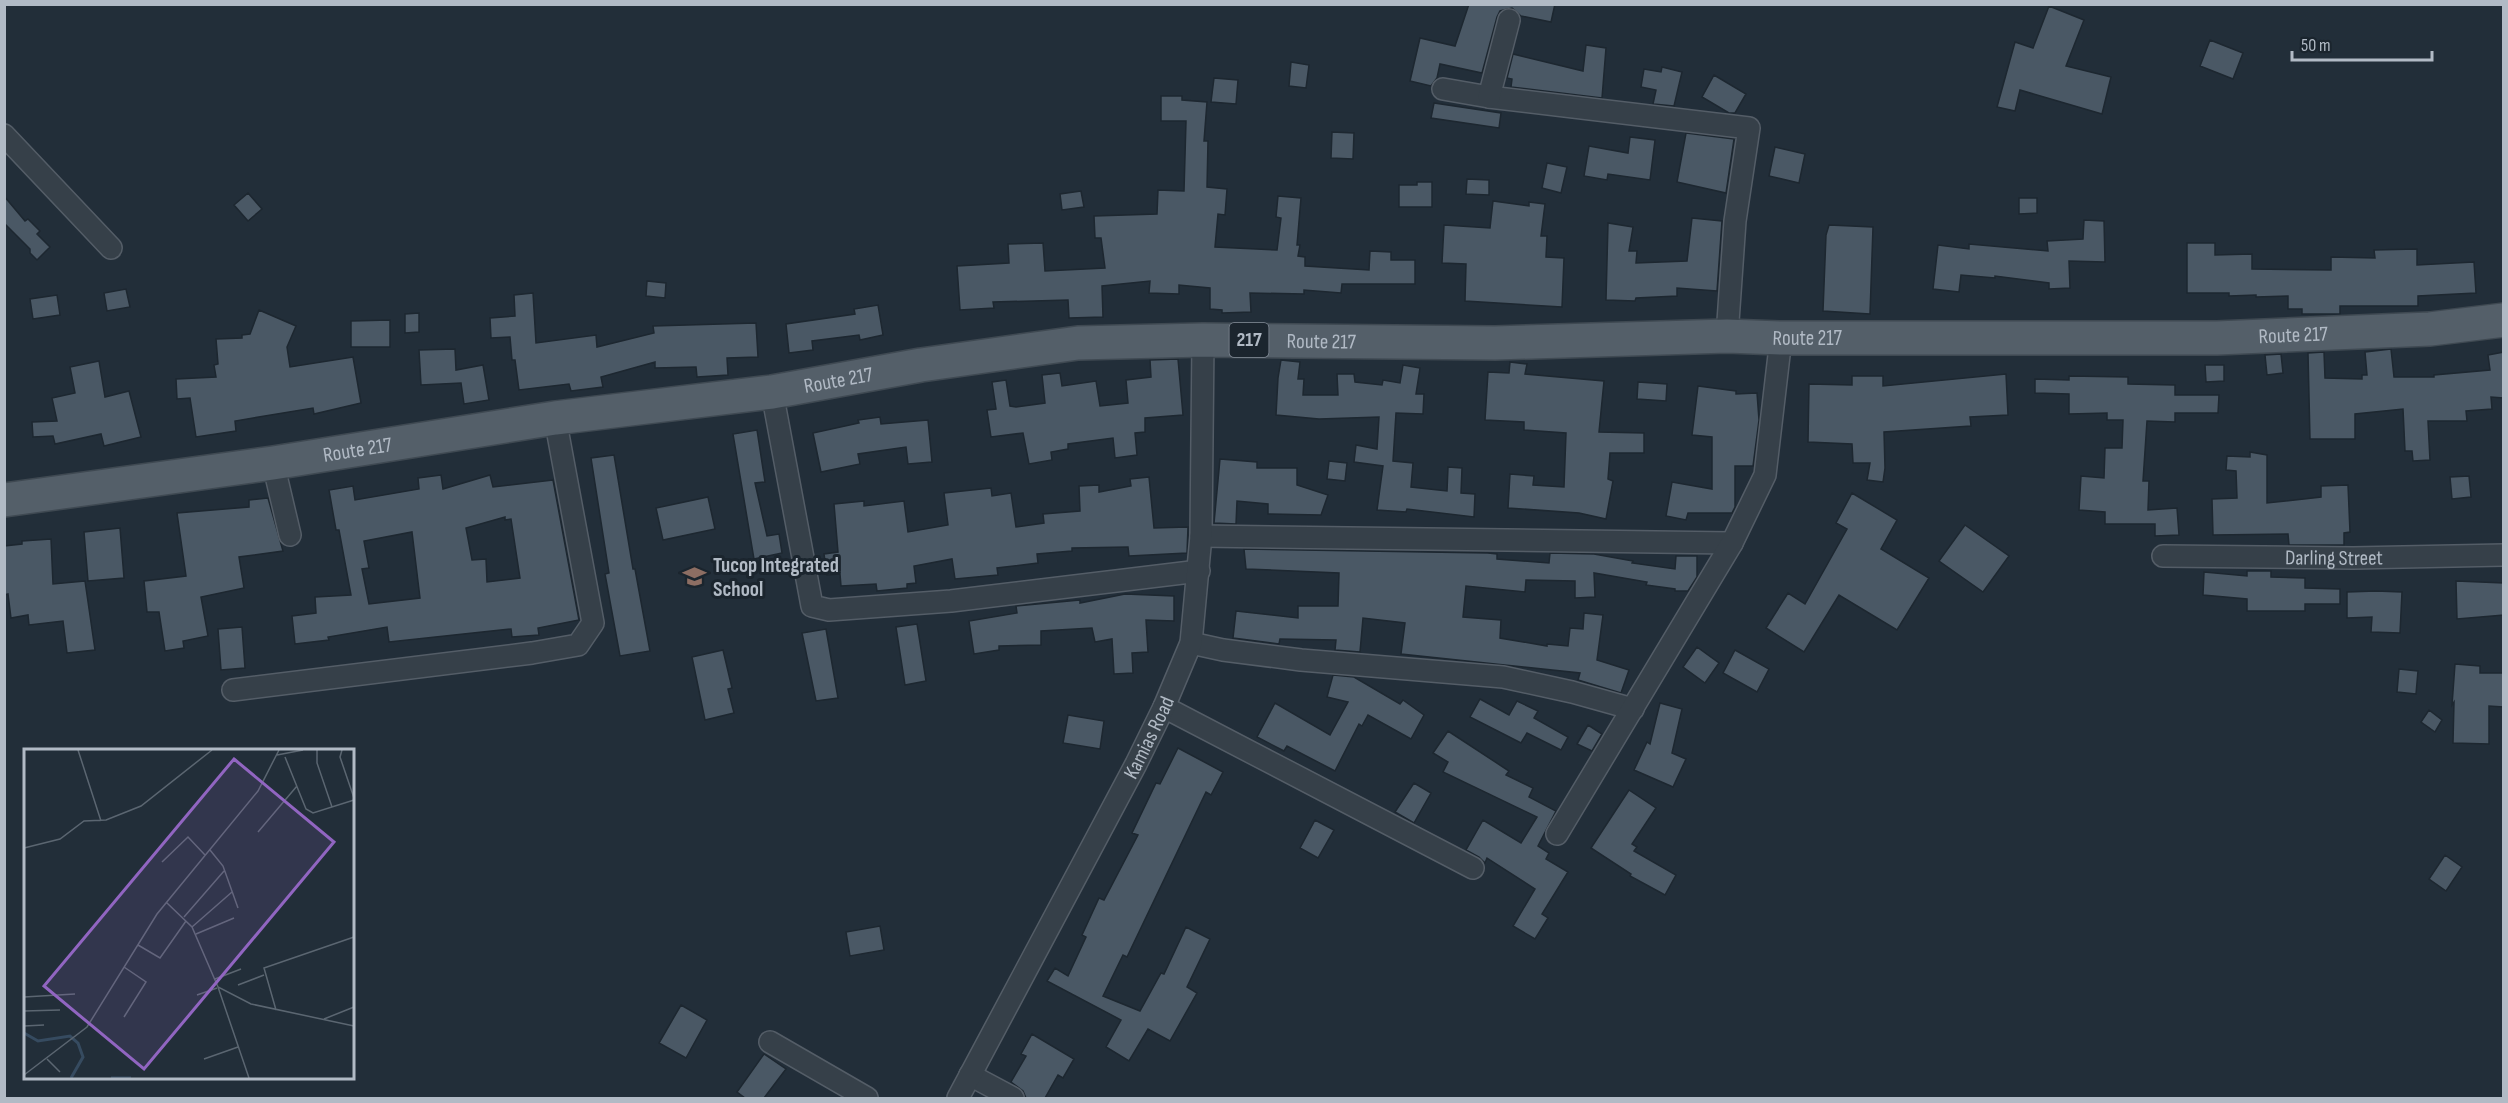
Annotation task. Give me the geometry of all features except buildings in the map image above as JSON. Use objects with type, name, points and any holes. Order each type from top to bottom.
[{"type":"main road","name":"Route 217","points":[[4,500],[273,463],[555,418],[772,392],[921,365],[1078,343],[1203,340],[1495,343],[1727,336],[2217,338],[2430,329],[2504,320]]},
{"type":"street","points":[[1490,97],[1509,20]]},
{"type":"street","points":[[1443,89],[1490,97],[1749,128],[1736,221],[1727,336]]},
{"type":"street","points":[[4,135],[111,248]]},
{"type":"street","points":[[1557,834],[1732,543],[1765,475],[1781,338]]},
{"type":"street","name":"Kamias Road","points":[[958,1098],[1164,707],[1191,643],[1201,536],[1203,340]]},
{"type":"street","points":[[772,392],[812,606],[830,610],[951,601],[1199,572]]},
{"type":"street","points":[[233,690],[532,653],[578,645],[593,623],[555,418]]},
{"type":"street","points":[[273,463],[290,535]]},
{"type":"street","points":[[1201,536],[1732,543]]},
{"type":"street","name":"Darling Street","points":[[2163,556],[2353,558],[2504,555]]},
{"type":"street","points":[[1191,643],[1224,650],[1301,660],[1503,677],[1572,692],[1633,709]]},
{"type":"street","points":[[1164,707],[1473,868]]},
{"type":"street","points":[[770,1042],[867,1098]]},
{"type":"street","points":[[970,1075],[1013,1098]]},
{"type":"place","name":"Tucop Integrated School","points":[[695,577]]}]
